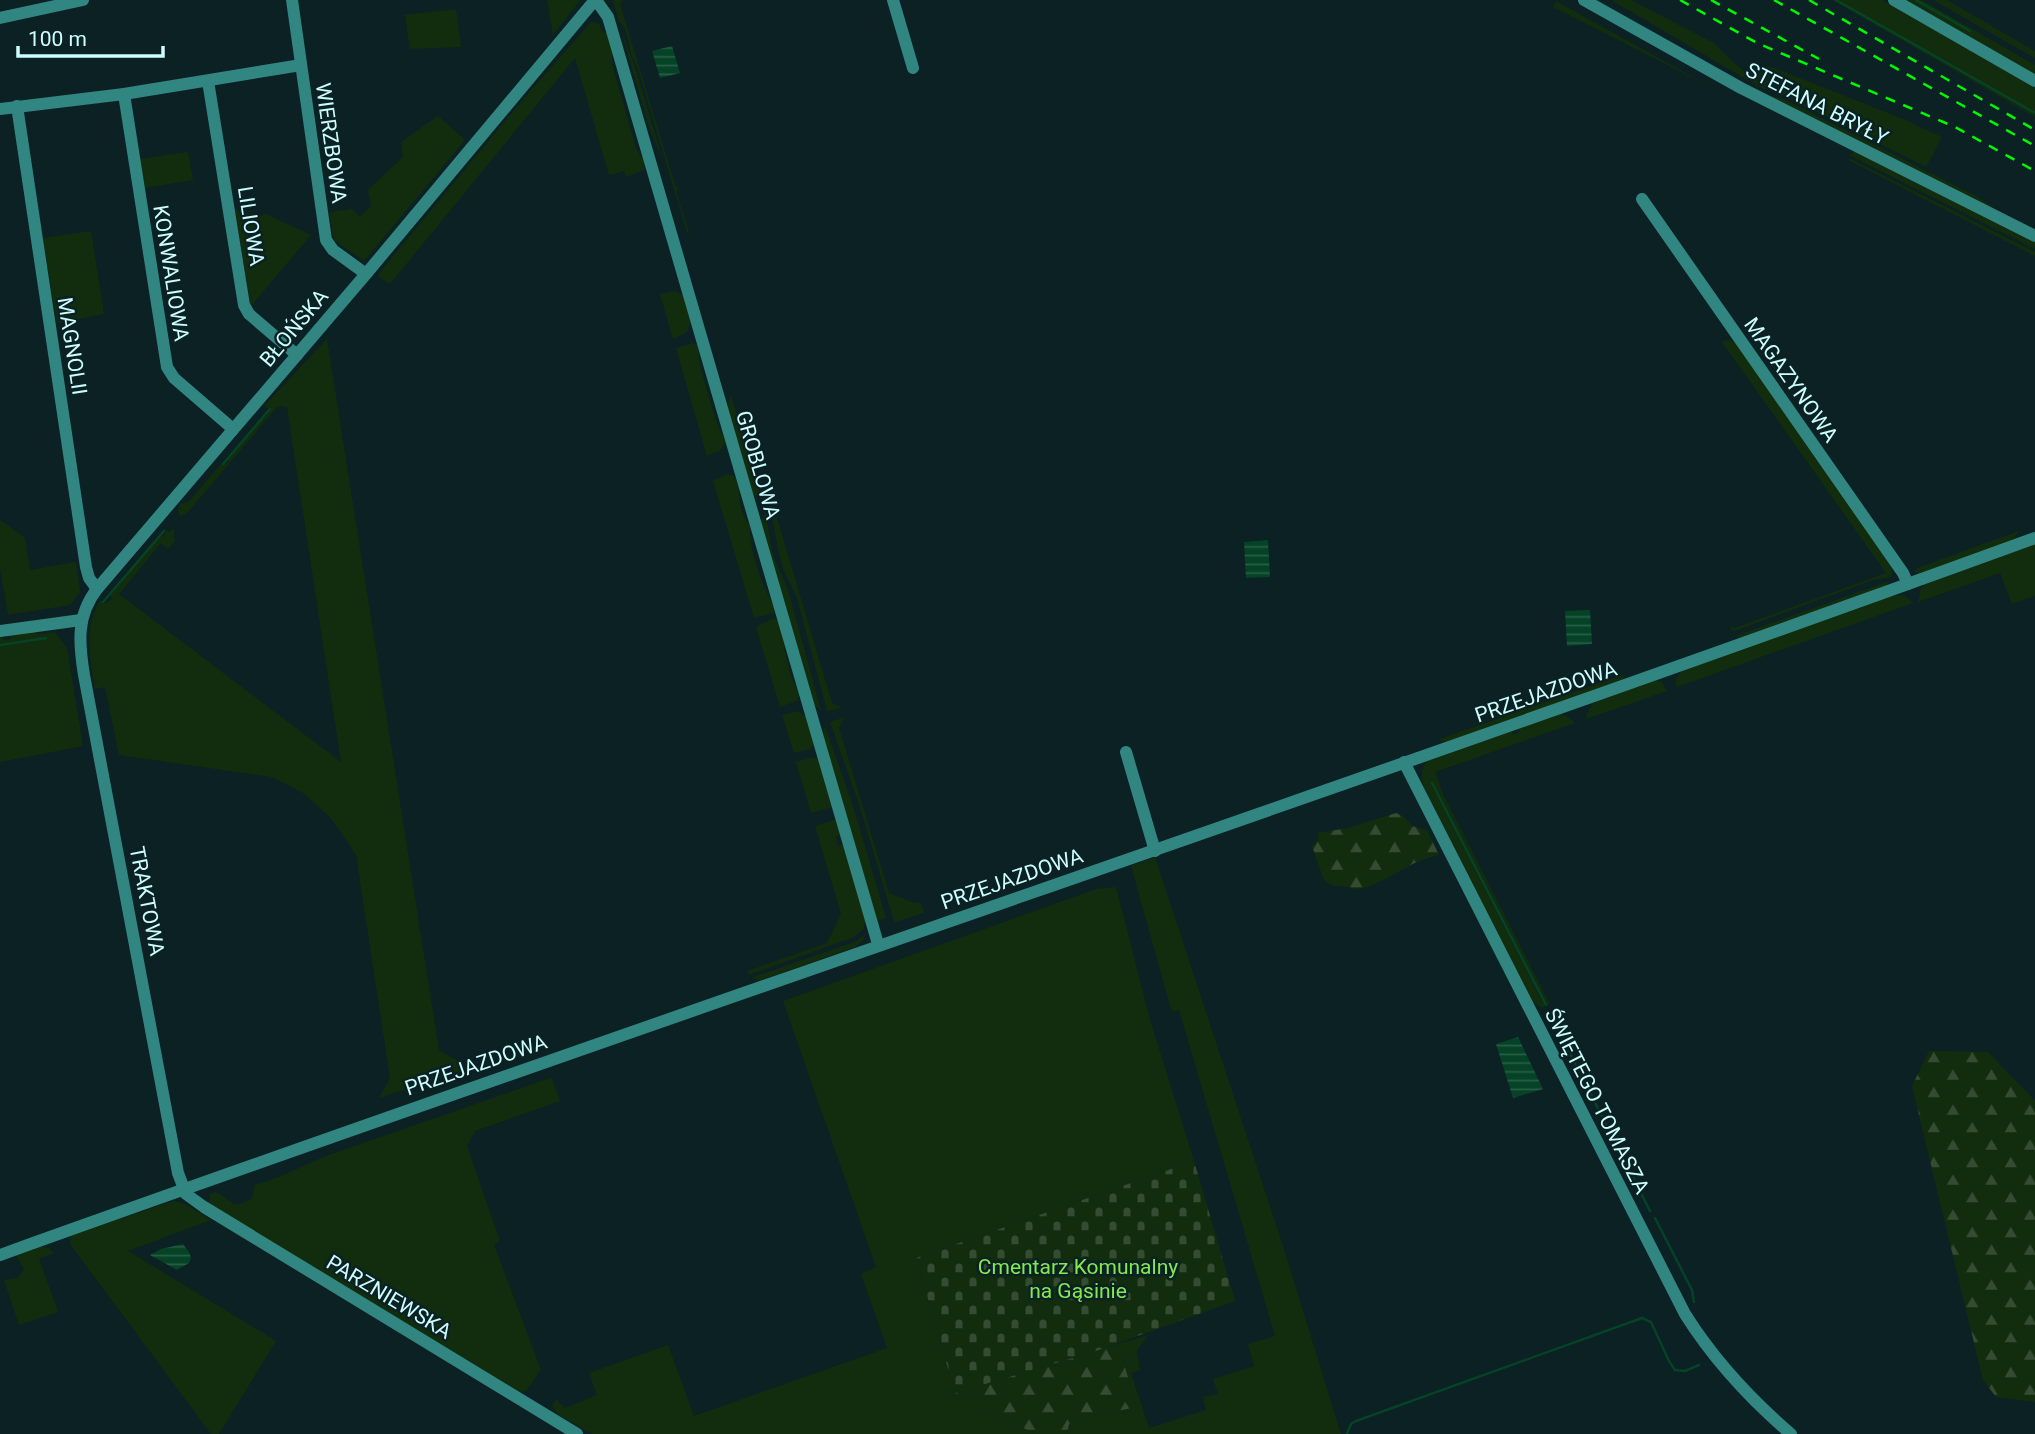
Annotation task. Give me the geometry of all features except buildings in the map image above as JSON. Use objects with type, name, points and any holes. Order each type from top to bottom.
[{"type":"street","points":[[0,18],[83,0]]},
{"type":"street","name":"WIERZBOWA","points":[[292,0],[326,240],[333,250],[366,274]]},
{"type":"street","name":"BŁOŃSKA","points":[[81,620],[88,601],[97,589],[596,0]]},
{"type":"street","name":"GROBLOWA","points":[[596,0],[608,17],[878,944]]},
{"type":"street","points":[[893,0],[913,68]]},
{"type":"street","name":"STEFANA BRYŁY","points":[[1584,0],[1741,88],[2035,236]]},
{"type":"street","points":[[1894,0],[2035,81]]},
{"type":"street","points":[[0,108],[124,94],[301,65]]},
{"type":"street","name":"LILIOWA","points":[[208,80],[244,305],[249,314],[297,355]]},
{"type":"street","name":"KONWALIOWA","points":[[124,94],[167,367],[174,378],[233,429]]},
{"type":"street","name":"MAGNOLII","points":[[17,106],[86,567],[89,578],[97,589]]},
{"type":"street","name":"MAGAZYNOWA","points":[[1642,199],[1903,573],[1908,584]]},
{"type":"street","name":"PRZEJAZDOWA","points":[[0,1255],[878,944],[1155,851],[2035,538]]},
{"type":"street","points":[[0,631],[81,620]]},
{"type":"street","name":"TRAKTOWA","points":[[81,620],[79,637],[82,667],[183,1189]]},
{"type":"street","points":[[1126,752],[1155,851]]},
{"type":"street","name":"ŚWIĘTEGO TOMASZA","points":[[1404,762],[1685,1314],[1725,1371],[1791,1434]]},
{"type":"street","name":"PARZNIEWSKA","points":[[183,1189],[204,1207],[577,1434]]},
{"type":"green space","points":[[547,0],[579,0],[553,35]]},
{"type":"green space","points":[[613,0],[623,0],[620,4],[675,185],[679,189],[676,191],[689,232],[631,54],[627,34],[619,22]]},
{"type":"green space","points":[[1611,0],[1631,0],[1714,43],[1747,73],[1756,75],[1767,66],[1774,68],[1942,137],[1926,167],[1785,96],[1761,88]]},
{"type":"green space","points":[[1832,0],[1882,0],[2035,88],[2035,117]]},
{"type":"green space","points":[[1903,0],[1922,0],[2035,65],[2035,76]]},
{"type":"green space","points":[[1933,0],[1947,0],[2035,51],[2035,58]]},
{"type":"green space","points":[[1556,1],[1711,87],[1553,7]]},
{"type":"green space","points":[[456,9],[461,47],[410,49],[405,15]]},
{"type":"green space","points":[[591,22],[599,24],[603,33],[607,32],[612,48],[612,64],[636,148],[644,161],[644,170],[626,177],[624,171],[609,175],[575,58],[390,284],[379,277],[379,273],[525,97]]},
{"type":"green space","points":[[620,26],[637,73],[663,162],[649,128]]},
{"type":"green space","points":[[1765,94],[1784,99],[1978,197],[2004,215]]},
{"type":"green space","points":[[438,116],[465,140],[364,261],[334,240],[329,212],[352,209],[359,217],[371,207],[368,190],[403,157],[401,142]]},
{"type":"green space","points":[[1855,151],[2035,241],[2035,249],[1849,155]]},
{"type":"green space","points":[[188,152],[193,180],[145,188],[140,159]]},
{"type":"green space","points":[[1849,158],[2035,252],[2035,256],[1848,160]]},
{"type":"green space","points":[[235,210],[262,216],[264,213],[311,235],[251,306]]},
{"type":"green space","points":[[91,231],[104,314],[57,323],[43,238]]},
{"type":"green space","points":[[675,291],[684,296],[691,321],[687,332],[673,339],[660,294]]},
{"type":"green space","points":[[327,339],[439,1050],[470,1068],[379,1098],[390,1078],[356,855],[331,818],[303,793],[272,777],[119,755],[105,687],[95,689],[90,655],[91,622],[100,600],[104,604],[112,599],[110,595],[159,538],[173,528],[175,541],[168,549],[161,543],[119,594],[341,762],[287,407],[278,406],[188,512],[180,517],[178,510],[180,504],[188,502],[221,464],[228,463],[229,457],[271,410],[264,406]]},
{"type":"green space","points":[[1734,341],[1894,568],[1891,577],[1873,580],[1732,632],[1730,626],[1735,628],[1886,573],[1722,342]]},
{"type":"green space","points":[[692,343],[698,346],[700,366],[716,421],[726,442],[720,450],[707,456],[676,348]]},
{"type":"green space","points":[[731,395],[762,499],[753,494],[727,407]]},
{"type":"green space","points":[[727,474],[734,476],[737,481],[742,512],[750,525],[754,556],[761,579],[775,608],[774,613],[754,618],[713,481]]},
{"type":"green space","points":[[774,508],[832,703],[842,708],[827,711],[797,598],[784,571],[778,550],[771,509]]},
{"type":"green space","points":[[765,512],[773,555],[789,593],[821,711],[814,704],[761,521]]},
{"type":"green space","points":[[0,520],[25,538],[30,570],[76,562],[80,592],[70,605],[8,615],[0,568]]},
{"type":"green space","points":[[2019,531],[2011,541],[1920,573],[1914,572],[1917,568]]},
{"type":"green space","points":[[2035,544],[2035,596],[2012,604],[2000,573],[1918,602],[1921,588],[1926,583]]},
{"type":"green space","points":[[1889,581],[1886,586],[1741,638],[1735,636]]},
{"type":"green space","points":[[1904,595],[1913,603],[1677,687],[1677,677],[1685,669],[1890,596]]},
{"type":"green space","points":[[774,618],[778,620],[788,666],[800,694],[797,701],[780,707],[756,627]]},
{"type":"green space","points":[[35,631],[37,634],[55,632],[67,648],[83,746],[0,762],[0,637],[2,636],[3,640],[11,639],[10,635]]},
{"type":"green space","points":[[1625,674],[1622,680],[1448,742],[1437,740]]},
{"type":"green space","points":[[1656,680],[1662,682],[1667,691],[1586,719],[1595,701]]},
{"type":"green space","points":[[798,711],[806,717],[814,742],[811,749],[794,753],[782,715]]},
{"type":"green space","points":[[1561,714],[1575,723],[1435,772],[1444,796],[1550,1004],[1547,1006],[1433,783],[1431,784],[1545,1007],[1543,1008],[1532,1002],[1424,787],[1422,774],[1423,767],[1432,758],[1511,730],[1513,735],[1519,732],[1518,728]]},
{"type":"green space","points":[[845,717],[839,728],[889,893],[921,903],[924,913],[895,922],[893,918],[860,807],[830,722]]},
{"type":"green space","points":[[825,726],[854,809],[886,918],[877,921],[823,736]]},
{"type":"green space","points":[[813,757],[819,759],[833,807],[811,813],[796,762]]},
{"type":"green space","points":[[1396,813],[1412,826],[1427,830],[1439,855],[1420,860],[1363,888],[1334,886],[1324,880],[1312,846],[1318,841],[1318,833],[1348,828]]},
{"type":"green space","points":[[836,819],[841,835],[836,837],[838,846],[844,844],[867,923],[864,924],[864,929],[854,937],[748,975],[747,971],[827,943],[841,914],[815,826]]},
{"type":"green space","points":[[1155,857],[1284,1249],[1341,1434],[1067,1434],[1069,1424],[1137,1407],[1118,1344],[1148,1335],[1137,1351],[1140,1370],[1131,1373],[1149,1428],[1206,1410],[1203,1397],[1218,1394],[1213,1379],[1254,1366],[1248,1344],[1275,1336],[1179,1010],[1171,1009],[1131,866]]},
{"type":"green space","points":[[1116,887],[1149,1016],[1194,1161],[916,1258],[955,1393],[1035,1434],[592,1434],[557,1414],[552,1406],[556,1399],[565,1408],[597,1395],[589,1373],[668,1345],[694,1416],[887,1348],[861,1274],[876,1267],[783,1001],[1096,889]]},
{"type":"green space","points":[[866,933],[855,947],[761,980],[751,978],[857,941]]},
{"type":"green space","points":[[1929,1051],[1988,1052],[2035,1101],[2035,1402],[1996,1397],[1983,1380],[1912,1086]]},
{"type":"green space","points":[[550,1078],[560,1101],[475,1131],[467,1146],[500,1241],[494,1245],[541,1370],[526,1391],[519,1392],[209,1204],[210,1194],[214,1192],[235,1204],[245,1202],[252,1198],[255,1185],[323,1157]]},
{"type":"green space","name":"Cmentarz Komunalny na Gąsinie","points":[[1194,1161],[1235,1301],[1096,1351],[955,1393],[916,1258]]},
{"type":"green space","points":[[174,1201],[185,1204],[211,1220],[128,1251],[276,1341],[219,1434],[211,1434],[70,1244],[71,1235]]},
{"type":"green space","points":[[40,1246],[49,1248],[54,1253],[39,1259],[58,1312],[19,1325],[4,1280],[18,1278],[24,1269],[16,1255]]},
{"type":"green space","points":[[1118,1344],[1137,1407],[1069,1424],[1067,1434],[1035,1434],[955,1393]]},
{"type":"shaded area","points":[[672,46],[680,73],[660,78],[652,51]]},
{"type":"shaded area","points":[[1268,540],[1270,577],[1246,578],[1244,542]]},
{"type":"shaded area","points":[[1590,610],[1592,644],[1567,646],[1565,611]]},
{"type":"shaded area","points":[[1518,1037],[1543,1089],[1513,1098],[1496,1044]]},
{"type":"shaded area","points":[[183,1244],[191,1258],[189,1263],[177,1270],[150,1255],[161,1249]]},
{"type":"waterway","points":[[1836,0],[2035,113]]},
{"type":"waterway","points":[[1916,0],[1970,31]]},
{"type":"waterway","points":[[223,464],[270,409]]},
{"type":"waterway","points":[[103,602],[164,531]]},
{"type":"waterway","points":[[0,645],[46,638]]},
{"type":"waterway","points":[[1432,783],[1546,1005]]},
{"type":"waterway","points":[[1550,1014],[1650,1211]]},
{"type":"waterway","points":[[1655,1218],[1692,1290],[1694,1302]]},
{"type":"waterway","points":[[1347,1434],[1351,1424],[1356,1421],[1642,1318],[1651,1322],[1675,1370],[1685,1371],[1699,1365]]},
{"type":"railway","points":[[1680,0],[1757,43],[1955,127],[2035,171]]},
{"type":"railway","points":[[1711,0],[1819,59]]},
{"type":"railway","points":[[1774,0],[2035,146]]},
{"type":"railway","points":[[1809,0],[2035,130]]}]
